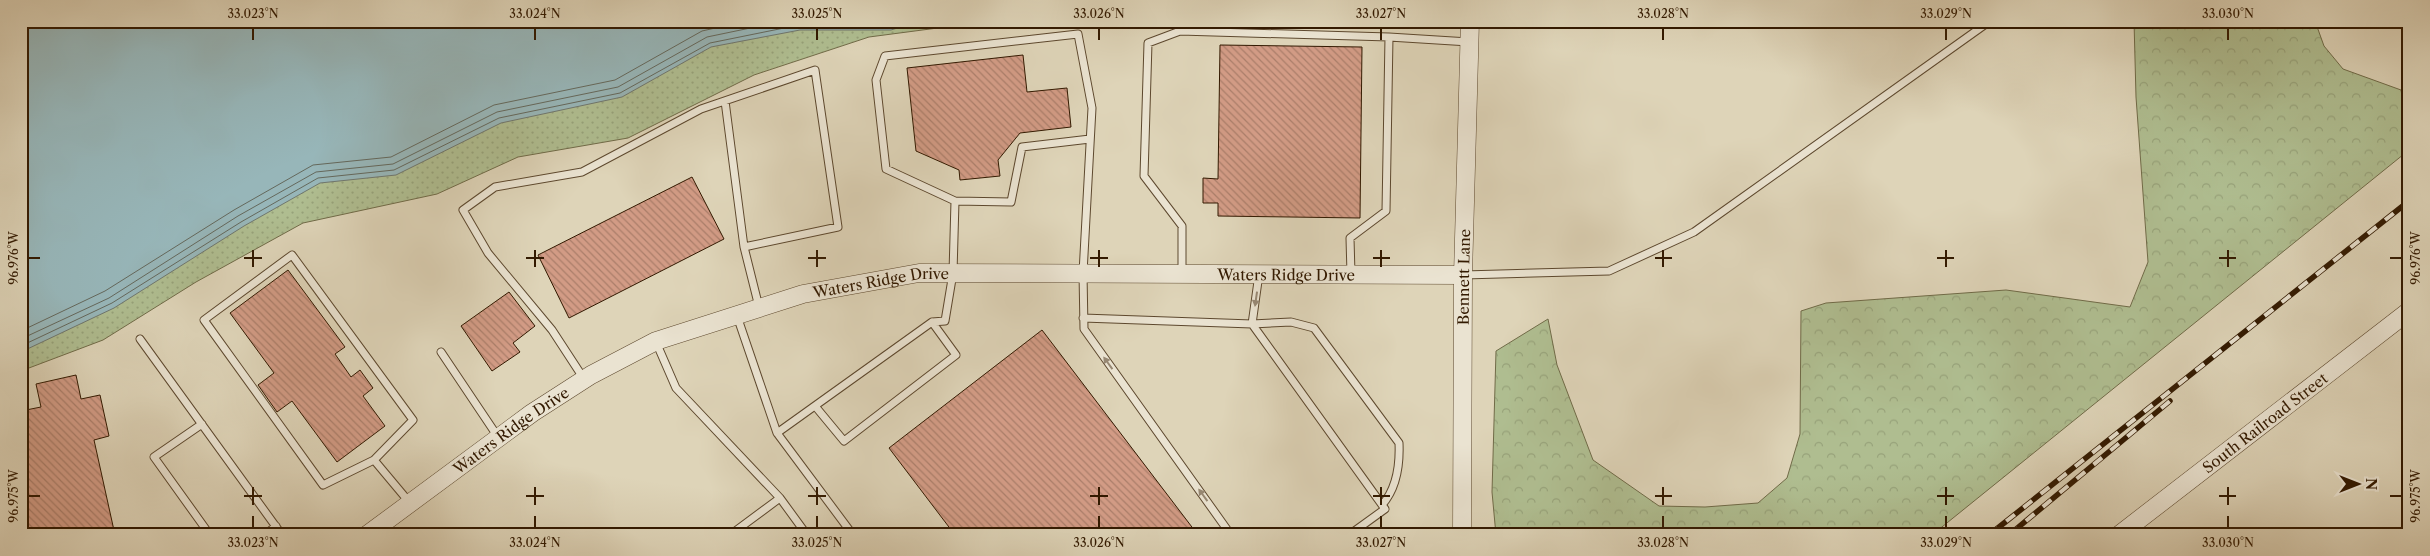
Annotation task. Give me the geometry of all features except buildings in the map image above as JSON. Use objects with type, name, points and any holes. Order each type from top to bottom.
[{"type":"street","name":"Bennett Lane","points":[[1462,535],[1463,275],[1470,21]]},
{"type":"street","name":"Waters Ridge Drive","points":[[373,533],[498,438],[584,379],[656,341],[803,294],[919,272],[1463,275]]},
{"type":"street","name":"South Railroad Street","points":[[2119,535],[2409,311]]},
{"type":"lane","points":[[1463,275],[1609,271],[1694,232],[1990,21]]},
{"type":"lane","points":[[1182,274],[1182,226],[1144,176],[1148,43],[1180,31],[1389,37],[1469,42]]},
{"type":"lane","points":[[1090,139],[1022,147],[1011,202],[955,200],[886,169],[876,80],[885,56],[1078,34],[1092,108],[1083,273],[1084,329],[1231,535]]},
{"type":"lane","points":[[1351,274],[1350,238],[1386,211],[1389,37]]},
{"type":"lane","points":[[584,379],[552,330],[488,252],[463,210],[495,187],[582,172],[701,109],[816,70],[838,227],[744,247]]},
{"type":"lane","points":[[725,101],[744,247],[759,307]]},
{"type":"lane","points":[[777,433],[932,322],[946,321],[953,272],[955,200]]},
{"type":"lane","points":[[292,255],[413,420],[374,460],[323,485],[204,320],[292,255]]},
{"type":"lane","points":[[1260,274],[1252,324],[1385,510],[1349,535]]},
{"type":"lane","points":[[736,314],[777,433],[853,535]]},
{"type":"lane","points":[[1083,318],[1252,324],[1291,322],[1314,328],[1398,443],[1400,459],[1392,493],[1382,505]]},
{"type":"lane","points":[[815,406],[844,441],[956,355],[932,322]]},
{"type":"lane","points":[[140,339],[282,535]]},
{"type":"lane","points":[[656,341],[676,388],[780,498],[807,535]]},
{"type":"lane","points":[[440,352],[498,438]]},
{"type":"lane","points":[[202,424],[154,457],[210,535]]},
{"type":"lane","points":[[374,460],[410,503]]},
{"type":"lane","points":[[730,535],[780,498]]},
{"type":"lane","points":[[265,535],[276,526]]},
{"type":"green space","points":[[21,21],[991,21],[869,37],[754,75],[628,138],[518,157],[437,194],[303,223],[196,282],[103,340],[21,371]]},
{"type":"green space","points":[[2134,21],[2315,21],[2324,46],[2343,69],[2401,90],[2409,136],[2409,150],[1932,535],[1496,535],[1492,492],[1496,351],[1548,319],[1557,365],[1593,460],[1659,506],[1705,507],[1758,503],[1787,478],[1800,434],[1801,311],[1826,303],[2006,290],[2130,307],[2148,262],[2136,97]]},
{"type":"water","points":[[21,21],[920,21],[891,30],[800,30],[711,47],[622,97],[501,123],[396,175],[320,183],[244,226],[114,308],[21,352]]},
{"type":"railway","points":[[1989,535],[2409,201]]},
{"type":"railway","points":[[2009,535],[2170,401]]}]
